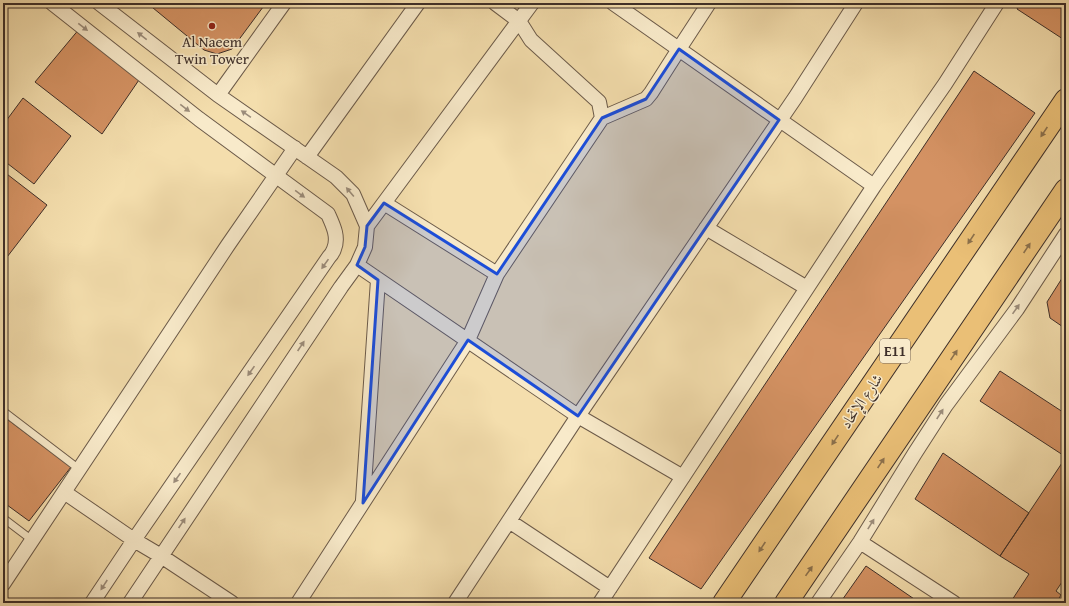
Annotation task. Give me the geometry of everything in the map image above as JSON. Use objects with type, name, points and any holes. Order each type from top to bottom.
[{"type":"main road","name":"شارع الإتحاد","points":[[724,603],[1066,100]]},
{"type":"main road","points":[[786,603],[1066,190]]},
{"type":"street","points":[[52,3],[199,119],[328,214],[335,228],[336,238],[335,249],[92,603]]},
{"type":"street","points":[[99,3],[218,95],[336,177],[353,194],[367,226],[365,247],[357,265],[130,603]]},
{"type":"street","points":[[218,95],[284,3]]},
{"type":"street","points":[[307,157],[418,3]]},
{"type":"street","points":[[494,3],[519,21],[531,40],[599,102],[602,118]]},
{"type":"street","points":[[367,226],[532,3]]},
{"type":"street","points":[[613,3],[874,186]]},
{"type":"street","points":[[298,603],[468,340],[497,274],[602,118],[646,99],[710,3]]},
{"type":"street","points":[[458,602],[508,521],[779,120],[856,3]]},
{"type":"street","points":[[600,603],[874,186],[945,84],[997,3]]},
{"type":"street","points":[[3,584],[294,148]]},
{"type":"street","points":[[384,203],[497,274]]},
{"type":"street","points":[[706,228],[807,288]]},
{"type":"street","points":[[818,603],[860,542],[915,452],[946,405],[1062,250],[1066,234]]},
{"type":"street","points":[[357,265],[578,416],[683,478]]},
{"type":"street","points":[[363,503],[378,280]]},
{"type":"street","points":[[64,492],[134,540],[232,603]]},
{"type":"street","points":[[508,521],[610,588]]},
{"type":"street","points":[[860,542],[953,603]]},
{"type":"lane","points":[[3,411],[79,469]]},
{"type":"lane","points":[[3,518],[32,540]]},
{"type":"highlighted area","points":[[679,49],[779,120],[578,416],[468,340],[363,503],[378,280],[357,265],[365,247],[367,226],[384,203],[497,274],[602,118],[646,99]]},
{"type":"building","name":"Al Naeem Twin Tower","points":[[147,3],[266,3],[232,49],[217,54],[204,50]]},
{"type":"building","points":[[1020,3],[1066,3],[1066,41],[1017,9]]},
{"type":"building","points":[[80,28],[141,77],[102,134],[35,82]]},
{"type":"building","points":[[974,71],[1035,113],[701,589],[649,558]]},
{"type":"building","points":[[23,98],[71,136],[34,184],[3,160],[3,125]]},
{"type":"building","points":[[3,171],[47,205],[4,261],[3,260]]},
{"type":"building","points":[[1066,272],[1066,329],[1050,318],[1047,302]]},
{"type":"building","points":[[1000,371],[1066,414],[1066,457],[980,401]]},
{"type":"building","points":[[3,416],[71,467],[29,521],[3,502]]},
{"type":"building","points":[[943,453],[1029,513],[1000,556],[915,499]]},
{"type":"building","points":[[1066,457],[1066,576],[1056,591],[1061,595],[1056,603],[1017,603],[1012,600],[1029,574],[1000,556]]},
{"type":"building","points":[[866,566],[920,603],[840,603]]},
{"type":"place","name":"Al Naeem Twin Tower","points":[[212,26]]}]
